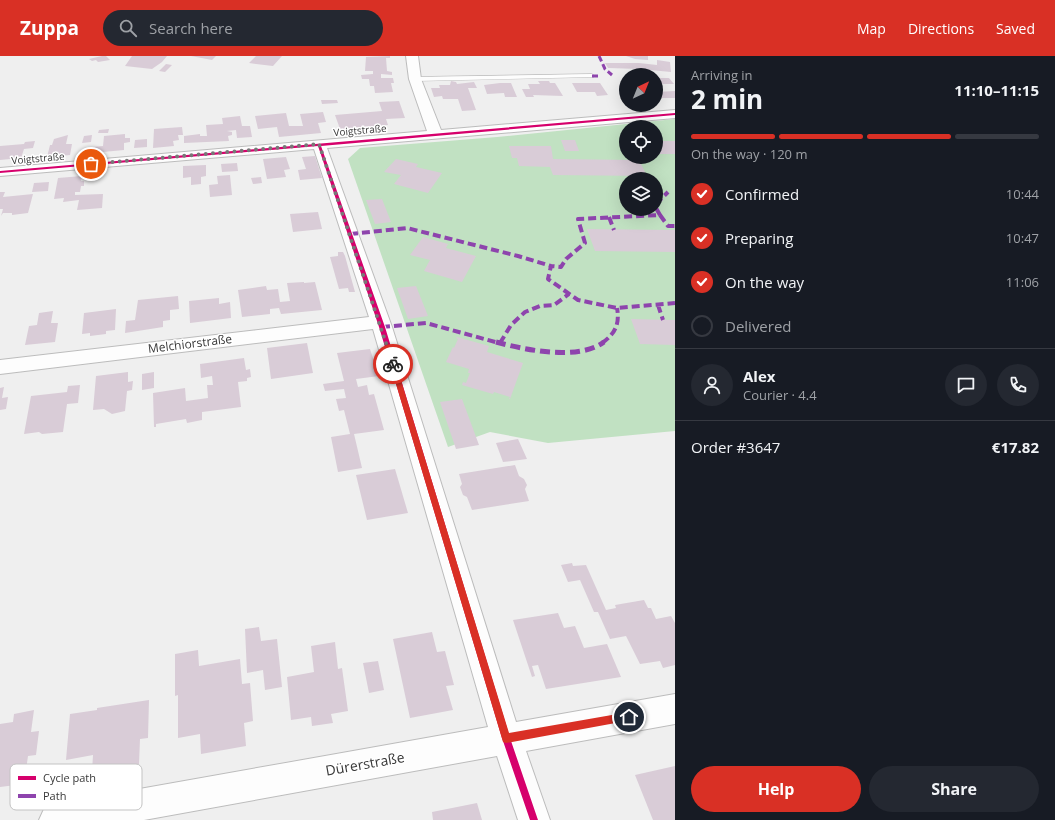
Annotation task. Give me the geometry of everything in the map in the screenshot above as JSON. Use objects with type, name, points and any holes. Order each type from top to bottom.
[{"type":"street","points":[[412,56],[415,79],[435,134]]},
{"type":"street","name":"Voigtstraße","points":[[0,172],[675,114]]},
{"type":"street","points":[[319,144],[380,322],[506,738],[534,820]]},
{"type":"street","name":"Melchiorstraße","points":[[0,366],[380,322]]},
{"type":"street","name":"Dürerstraße","points":[[142,804],[675,709]]},
{"type":"street","name":"Dürerstraße","points":[[55,820],[110,810]]},
{"type":"lane","points":[[415,79],[592,76]]},
{"type":"green space","points":[[675,119],[675,431],[548,443],[490,432],[448,447],[348,159],[360,148],[497,137],[619,125],[619,164],[663,164],[663,120]]},
{"type":"building","points":[[106,56],[110,60],[98,62],[96,60],[92,61],[89,59]]},
{"type":"building","points":[[132,56],[167,56],[162,62],[152,69],[125,66]]},
{"type":"building","points":[[191,56],[216,56],[212,60]]},
{"type":"building","points":[[256,56],[282,56],[273,66],[249,63]]},
{"type":"building","points":[[390,56],[390,58],[386,58],[387,71],[392,72],[392,75],[381,74],[381,78],[393,78],[394,83],[391,83],[393,92],[375,93],[374,86],[370,86],[369,79],[362,79],[361,75],[373,74],[373,71],[365,71],[366,57]]},
{"type":"building","points":[[626,56],[648,56],[648,60],[635,59]]},
{"type":"building","points":[[657,60],[670,62],[671,72],[663,71],[663,68],[608,68],[605,63],[639,63],[657,65]]},
{"type":"building","points":[[166,64],[172,65],[165,72],[159,71]]},
{"type":"building","points":[[663,78],[669,78],[674,84],[663,84]]},
{"type":"building","points":[[451,81],[456,82],[457,84],[474,82],[477,88],[468,88],[476,110],[462,111],[458,99],[443,99],[442,96],[434,97],[431,88],[440,88],[439,85],[450,85]]},
{"type":"building","points":[[538,81],[549,81],[550,83],[555,83],[563,96],[533,95],[534,97],[526,97],[522,89],[530,89],[528,84],[540,84]]},
{"type":"building","points":[[511,83],[517,97],[505,97],[504,93],[487,94],[484,85]]},
{"type":"building","points":[[572,83],[600,83],[608,95],[597,96],[595,92],[577,92]]},
{"type":"building","points":[[675,91],[675,98],[663,98],[663,92]]},
{"type":"building","points":[[321,100],[337,100],[338,103],[322,104]]},
{"type":"building","points":[[399,101],[405,118],[386,119],[388,125],[340,129],[335,115],[382,111],[379,102]]},
{"type":"building","points":[[323,112],[326,122],[318,123],[321,133],[279,137],[277,127],[258,129],[255,116],[286,113],[289,126],[303,126],[300,114]]},
{"type":"building","points":[[240,116],[242,126],[250,126],[252,137],[237,138],[236,130],[227,131],[232,132],[232,135],[228,136],[229,141],[184,143],[184,136],[200,134],[200,136],[207,136],[206,125],[223,124],[222,118]]},
{"type":"building","points":[[182,127],[183,135],[178,135],[179,140],[173,141],[174,146],[153,148],[154,129]]},
{"type":"building","points":[[109,129],[108,133],[98,133],[99,130]]},
{"type":"building","points":[[125,134],[125,138],[130,138],[130,142],[124,143],[124,150],[92,153],[93,147],[103,146],[104,136]]},
{"type":"building","points":[[68,135],[66,144],[72,144],[70,155],[47,157],[50,145],[52,145],[54,139]]},
{"type":"building","points":[[92,135],[91,142],[82,143],[84,136]]},
{"type":"building","points":[[147,139],[147,147],[134,148],[135,140]]},
{"type":"building","points":[[561,140],[575,140],[579,151],[565,151]]},
{"type":"building","points":[[35,141],[33,148],[24,149],[21,158],[0,160],[0,146],[24,144],[25,142]]},
{"type":"building","points":[[663,141],[675,141],[675,154],[663,154]]},
{"type":"building","points":[[509,146],[551,146],[553,159],[619,160],[619,164],[641,164],[645,172],[619,172],[619,176],[553,175],[550,167],[519,166],[517,158],[512,158]]},
{"type":"building","points":[[315,156],[322,178],[300,180],[298,170],[306,169],[302,157]]},
{"type":"building","points":[[286,157],[290,169],[284,170],[286,177],[267,179],[263,159]]},
{"type":"building","points":[[396,159],[418,164],[416,167],[442,173],[428,193],[394,184],[401,175],[384,172]]},
{"type":"building","points":[[237,163],[238,171],[222,172],[221,164]]},
{"type":"building","points":[[206,165],[206,176],[201,177],[201,184],[191,185],[191,177],[183,178],[183,166]]},
{"type":"building","points":[[230,175],[232,195],[210,197],[209,185],[218,184],[217,176]]},
{"type":"building","points":[[82,176],[81,181],[84,181],[84,186],[81,186],[80,192],[75,192],[75,195],[103,194],[102,208],[77,210],[79,200],[63,202],[64,198],[54,199],[58,178]]},
{"type":"building","points":[[261,177],[262,183],[253,184],[251,178]]},
{"type":"building","points":[[49,182],[48,191],[32,192],[34,183]]},
{"type":"building","points":[[0,192],[5,192],[3,197],[33,194],[28,213],[12,215],[12,213],[3,213],[1,216],[3,209],[0,209]]},
{"type":"building","points":[[382,199],[391,222],[375,224],[366,200]]},
{"type":"building","points":[[318,212],[322,229],[293,232],[290,214]]},
{"type":"building","points":[[587,229],[675,230],[675,252],[595,251]]},
{"type":"building","points":[[423,237],[448,244],[446,248],[476,256],[462,282],[424,271],[430,260],[410,255]]},
{"type":"building","points":[[338,252],[343,252],[345,256],[355,292],[349,292],[348,288],[339,289],[330,257],[338,256]]},
{"type":"building","points":[[315,282],[322,310],[281,314],[279,308],[270,309],[270,314],[242,317],[238,290],[266,286],[267,290],[278,289],[280,302],[290,301],[287,283]]},
{"type":"building","points":[[416,286],[428,316],[408,319],[397,288]]},
{"type":"building","points":[[178,296],[179,309],[170,310],[170,320],[163,321],[163,327],[125,333],[126,321],[135,320],[138,300]]},
{"type":"building","points":[[219,298],[219,304],[230,302],[231,318],[190,323],[189,301]]},
{"type":"building","points":[[116,309],[115,330],[106,331],[106,334],[90,336],[90,333],[82,334],[84,313]]},
{"type":"building","points":[[53,311],[51,323],[58,323],[55,342],[25,345],[29,326],[37,325],[39,313]]},
{"type":"building","points":[[631,319],[675,320],[675,345],[640,344]]},
{"type":"building","points":[[457,337],[489,346],[487,352],[523,363],[510,399],[510,397],[494,392],[493,394],[462,385],[463,382],[466,383],[470,373],[468,373],[469,369],[446,362],[458,339],[456,338]]},
{"type":"building","points":[[307,343],[313,373],[271,379],[267,348]]},
{"type":"building","points":[[370,349],[379,376],[356,379],[358,387],[367,385],[369,395],[374,394],[384,430],[354,434],[362,468],[338,472],[331,437],[350,434],[344,410],[339,411],[336,399],[346,398],[344,389],[325,391],[323,384],[344,381],[337,353]]},
{"type":"building","points":[[244,358],[246,370],[250,369],[251,377],[247,378],[247,381],[238,382],[241,407],[202,412],[202,420],[187,423],[186,419],[156,424],[156,427],[154,427],[153,393],[185,388],[186,401],[208,398],[207,385],[213,385],[212,376],[201,378],[200,364]]},
{"type":"building","points":[[128,372],[128,382],[133,381],[132,390],[127,391],[125,411],[112,414],[104,409],[93,410],[96,376]]},
{"type":"building","points":[[154,372],[154,388],[142,390],[142,374]]},
{"type":"building","points":[[80,385],[78,403],[67,404],[63,432],[42,434],[39,432],[24,434],[31,396],[67,392],[68,386]]},
{"type":"building","points":[[4,387],[2,398],[8,397],[6,409],[0,410],[0,388]]},
{"type":"building","points":[[462,399],[479,445],[456,449],[440,402]]},
{"type":"building","points":[[518,439],[527,459],[503,462],[496,443]]},
{"type":"building","points":[[515,465],[519,476],[524,479],[527,485],[525,489],[529,501],[472,510],[467,497],[463,495],[460,487],[462,484],[459,474]]},
{"type":"building","points":[[395,469],[408,513],[367,520],[356,475]]},
{"type":"building","points":[[572,563],[573,566],[586,565],[606,610],[616,608],[615,605],[644,600],[648,608],[651,608],[656,619],[671,616],[675,623],[675,665],[663,668],[660,661],[640,664],[626,636],[610,639],[598,612],[594,612],[580,580],[568,582],[561,565]]},
{"type":"building","points":[[558,613],[564,628],[575,626],[584,648],[607,644],[621,677],[546,689],[538,665],[532,666],[535,676],[532,677],[513,620]]},
{"type":"building","points":[[259,627],[261,641],[277,639],[282,687],[265,690],[263,670],[247,673],[245,629]]},
{"type":"building","points":[[432,632],[437,652],[445,651],[454,685],[446,686],[453,710],[410,718],[393,639]]},
{"type":"building","points":[[335,642],[338,669],[342,668],[348,711],[331,714],[333,723],[312,726],[311,717],[291,720],[287,677],[314,672],[311,646]]},
{"type":"building","points":[[198,650],[199,666],[240,659],[242,684],[250,683],[253,721],[244,723],[246,746],[201,754],[200,734],[178,738],[178,695],[175,696],[175,654]]},
{"type":"building","points":[[378,661],[384,690],[369,693],[363,663]]},
{"type":"building","points":[[149,700],[148,738],[140,739],[139,764],[92,764],[93,755],[66,760],[70,714],[97,710],[97,708]]},
{"type":"building","points":[[34,710],[31,732],[39,731],[36,755],[28,756],[27,764],[10,764],[10,786],[0,787],[0,724],[13,722],[14,714]]},
{"type":"building","points":[[675,766],[675,820],[653,820],[635,775]]},
{"type":"building","points":[[477,803],[482,820],[433,820],[432,812]]},
{"type":"marked path","points":[[599,56],[605,69],[612,75]]},
{"type":"marked path","points":[[592,76],[598,76]]},
{"type":"marked path","points":[[663,197],[668,192]]},
{"type":"marked path","points":[[640,216],[578,219],[585,243],[566,259],[561,267],[551,266],[548,279],[578,300],[617,308],[675,303]]},
{"type":"marked path","points":[[661,216],[668,226],[675,226]]},
{"type":"marked path","points":[[609,217],[614,230]]},
{"type":"marked path","points":[[350,234],[407,228],[518,256],[551,266]]},
{"type":"marked path","points":[[500,343],[511,325],[520,315],[532,308],[554,305],[569,294]]},
{"type":"marked path","points":[[658,305],[663,320]]},
{"type":"marked path","points":[[382,327],[426,323],[516,348],[567,353],[597,347],[611,337],[619,319],[617,308]]},
{"type":"cycle path","points":[[0,172],[675,114]]},
{"type":"cycle path","points":[[319,144],[382,327],[506,738],[534,820]]},
{"type":"way so far","points":[[91,164],[319,144],[393,364]]},
{"type":"route","points":[[393,364],[506,738],[629,717]]}]
